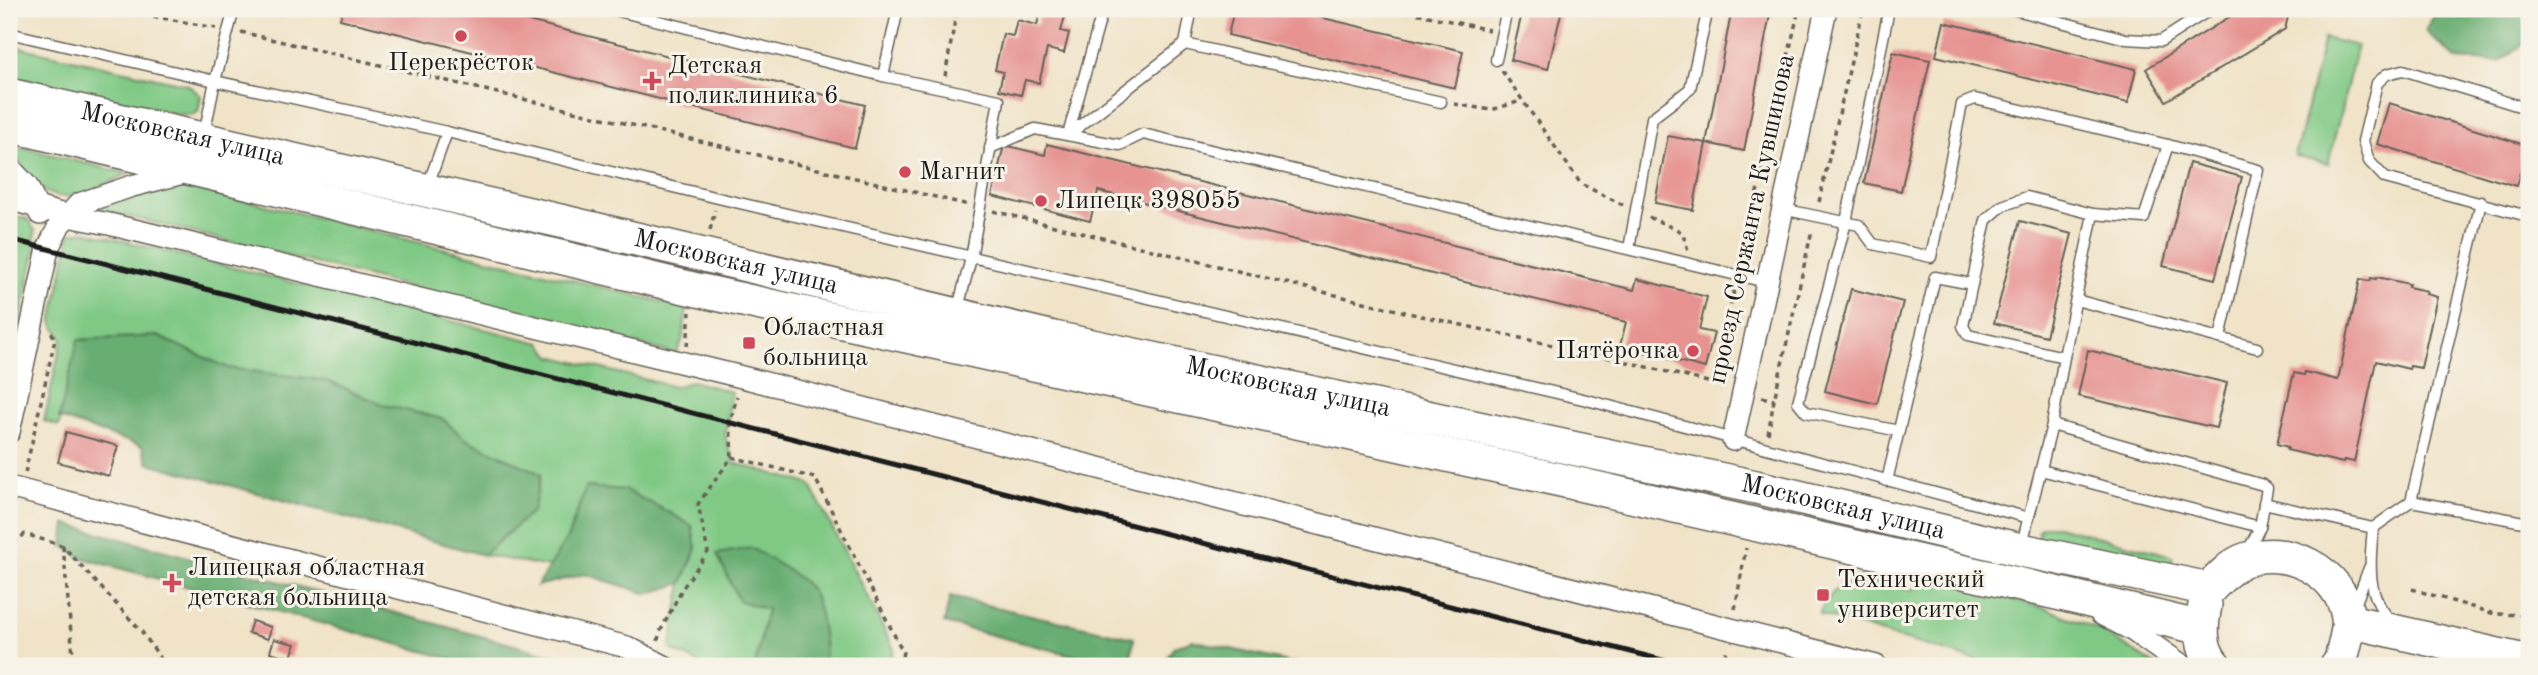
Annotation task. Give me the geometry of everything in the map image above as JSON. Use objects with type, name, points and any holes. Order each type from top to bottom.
[{"type":"main road","name":"Московская улица","points":[[9,95],[200,155],[693,289],[1750,523],[2201,628]]},
{"type":"main road","name":"Московская улица","points":[[9,125],[426,191],[1067,341],[1756,487],[2021,550],[2209,589]]},
{"type":"main road","points":[[2206,666],[2201,628],[2209,589],[2241,562],[2265,556],[2290,558],[2317,568],[2340,595],[2349,621],[2347,664]]},
{"type":"main road","points":[[2349,621],[2529,662]]},
{"type":"street","name":"проезд Сержанта Кувшинова","points":[[1733,440],[1826,9]]},
{"type":"street","points":[[9,432],[48,248],[60,224],[79,204],[132,186],[200,155]]},
{"type":"street","points":[[9,167],[27,187],[38,207],[48,248]]},
{"type":"street","points":[[9,199],[68,216],[742,377],[1876,666]]},
{"type":"street","points":[[9,488],[627,648],[659,664]]},
{"type":"street","points":[[2065,595],[2206,666]]},
{"type":"lane","points":[[200,155],[215,81],[234,9]]},
{"type":"lane","points":[[610,9],[883,76],[999,100],[971,258],[957,315]]},
{"type":"lane","points":[[883,76],[898,9]]},
{"type":"lane","points":[[1068,135],[1103,9]]},
{"type":"lane","points":[[1068,135],[1185,44],[1191,13],[1188,9]]},
{"type":"lane","points":[[1496,61],[1507,9]]},
{"type":"lane","points":[[1629,249],[1652,118],[1690,89],[1708,9]]},
{"type":"lane","points":[[1889,9],[1846,222],[1798,402],[1807,412],[1899,431]]},
{"type":"lane","points":[[2012,9],[2126,39],[2161,41],[2211,9]]},
{"type":"lane","points":[[9,33],[447,132],[971,258],[1587,400],[2029,518]]},
{"type":"lane","points":[[1185,44],[1441,102]]},
{"type":"lane","points":[[2529,109],[2403,70],[2387,74],[2377,83],[2364,141],[2369,161],[2385,177],[2521,214],[2529,211]]},
{"type":"lane","points":[[1782,209],[1859,225],[1873,244],[1931,257],[1962,104],[1975,99],[2168,145],[2258,170],[2220,338]]},
{"type":"lane","points":[[990,148],[1034,129],[1120,145],[1143,134],[1766,282]]},
{"type":"lane","points":[[426,191],[447,132]]},
{"type":"lane","points":[[2064,357],[1968,335],[1963,326],[1986,220],[2001,206],[2027,197],[2093,214],[2144,218],[2168,145]]},
{"type":"lane","points":[[2264,503],[2373,528],[2411,501],[2481,202]]},
{"type":"lane","points":[[2021,550],[2052,425],[2093,214]]},
{"type":"lane","points":[[1887,481],[1935,276],[1972,284]]},
{"type":"lane","points":[[2076,300],[2257,348]]},
{"type":"lane","points":[[2052,425],[2263,485],[2267,488],[2260,527],[2241,562]]},
{"type":"lane","points":[[2041,470],[2260,527]]},
{"type":"lane","points":[[2411,501],[2529,523]]},
{"type":"lane","points":[[2349,621],[2369,568],[2373,528]]},
{"type":"lane","points":[[2369,568],[2376,596],[2388,617],[2408,635]]},
{"type":"path","points":[[114,9],[228,30],[1418,315],[1615,359],[1773,400]]},
{"type":"path","points":[[943,88],[957,9]]},
{"type":"path","points":[[1398,9],[1501,33]]},
{"type":"path","points":[[1712,383],[1799,9]]},
{"type":"path","points":[[1496,61],[1581,184],[1635,212],[1682,232],[1696,265]]},
{"type":"path","points":[[1441,102],[1491,110],[1522,101]]},
{"type":"path","points":[[659,664],[659,634],[682,589],[708,552],[698,504],[732,457],[730,423],[742,377]]},
{"type":"path","points":[[732,457],[815,478],[903,652],[900,666]]},
{"type":"path","points":[[1723,666],[1750,523]]},
{"type":"path","points":[[9,563],[15,542],[24,534],[63,547],[142,632],[166,666]]},
{"type":"path","points":[[63,547],[74,666]]},
{"type":"path","points":[[2413,589],[2495,614],[2529,615]]},
{"type":"green space","points":[[2438,9],[2529,9],[2529,40],[2499,62],[2456,59],[2425,31]]},
{"type":"green space","points":[[2324,38],[2357,46],[2328,164],[2295,156]]},
{"type":"green space","points":[[9,45],[188,85],[201,96],[198,112],[191,115],[177,114],[9,76]]},
{"type":"green space","points":[[9,144],[128,174],[84,193],[72,196],[50,194],[32,179],[9,149]]},
{"type":"green space","points":[[184,185],[687,308],[682,341],[676,354],[96,208]]},
{"type":"green space","points":[[9,215],[28,219],[35,231],[35,252],[9,372]]},
{"type":"green space","points":[[83,231],[541,343],[551,356],[675,387],[692,381],[732,392],[725,436],[734,463],[810,484],[894,649],[890,666],[705,666],[670,649],[682,583],[696,549],[692,527],[625,490],[586,487],[568,537],[549,567],[483,555],[533,511],[541,474],[465,439],[443,419],[384,405],[327,381],[228,368],[157,336],[78,340],[59,426],[44,421],[62,339],[52,322],[70,234]]},
{"type":"green space","points":[[157,336],[228,368],[327,381],[384,405],[443,419],[465,439],[541,474],[533,511],[483,555],[148,463],[142,446],[59,418],[78,340]]},
{"type":"green space","points":[[586,487],[625,490],[692,526],[696,549],[682,583],[648,594],[585,574],[537,586],[568,537]]},
{"type":"green space","points":[[66,524],[592,666],[477,666],[79,557],[63,546]]},
{"type":"green space","points":[[2057,526],[2173,556],[2172,563],[2168,568],[2037,540],[2039,529]]},
{"type":"green space","points":[[751,548],[792,573],[811,590],[820,616],[825,666],[755,666],[767,609],[739,601],[717,554]]},
{"type":"green space","points":[[1858,577],[1909,590],[1931,584],[1953,584],[2045,608],[2101,631],[2157,666],[1995,666],[1819,614],[1834,591]]},
{"type":"green space","points":[[950,597],[1134,638],[1131,658],[1105,654],[1091,660],[944,623]]},
{"type":"green space","points":[[1192,640],[1305,666],[1162,665],[1174,647]]},
{"type":"building","points":[[343,9],[480,9],[865,105],[855,148],[340,19]]},
{"type":"building","points":[[1041,9],[1067,9],[1061,31],[1069,33],[1064,53],[1047,49],[1039,83],[1025,80],[1021,95],[999,90],[1003,72],[995,70],[1003,34],[1013,36],[1017,20],[1037,25]]},
{"type":"building","points":[[1234,9],[1285,9],[1463,51],[1455,88],[1228,35]]},
{"type":"building","points":[[1523,9],[1562,9],[1548,69],[1511,60]]},
{"type":"building","points":[[1732,9],[1771,9],[1744,151],[1706,143]]},
{"type":"building","points":[[2242,9],[2290,9],[2285,29],[2166,101],[2146,69]]},
{"type":"building","points":[[1944,22],[2136,69],[2128,103],[1936,56]]},
{"type":"building","points":[[1893,52],[1930,60],[1901,191],[1864,183]]},
{"type":"building","points":[[2389,103],[2528,146],[2516,186],[2377,144]]},
{"type":"building","points":[[1668,136],[1706,143],[1693,210],[1655,203]]},
{"type":"building","points":[[1047,144],[1634,290],[1637,279],[1707,297],[1699,330],[1714,333],[1705,368],[1620,346],[1626,322],[1098,191],[1090,221],[992,196],[1004,145],[1045,155]]},
{"type":"building","points":[[2189,163],[2242,177],[2215,279],[2163,266]]},
{"type":"building","points":[[2020,221],[2072,234],[2046,336],[1994,323]]},
{"type":"building","points":[[2371,278],[2409,284],[2408,287],[2427,291],[2426,294],[2437,297],[2421,368],[2410,366],[2409,369],[2376,361],[2354,462],[2344,460],[2343,463],[2287,450],[2288,447],[2277,444],[2294,373],[2304,375],[2305,372],[2338,380],[2360,279],[2370,281]]},
{"type":"building","points":[[1851,289],[1903,302],[1877,404],[1825,391]]},
{"type":"building","points":[[2088,350],[2227,383],[2216,428],[2078,396]]},
{"type":"building","points":[[66,432],[118,446],[109,476],[58,462]]},
{"type":"building","points":[[252,621],[271,627],[268,639],[248,633]]},
{"type":"building","points":[[274,639],[295,644],[291,658],[270,652]]},
{"type":"railway","points":[[9,239],[1686,666]]},
{"type":"place","name":"Перекрёсток","points":[[461,36]]},
{"type":"place","name":"Детская поликлиника 6","points":[[652,81]]},
{"type":"place","name":"Магнит","points":[[905,172]]},
{"type":"place","name":"Липецк 398055","points":[[1041,201]]},
{"type":"place","name":"Областная больница","points":[[749,343]]},
{"type":"place","name":"Пятёрочка","points":[[1693,351]]},
{"type":"place","name":"Липецкая областная детская больница","points":[[172,583]]},
{"type":"place","name":"Технический университет","points":[[1823,595]]}]
